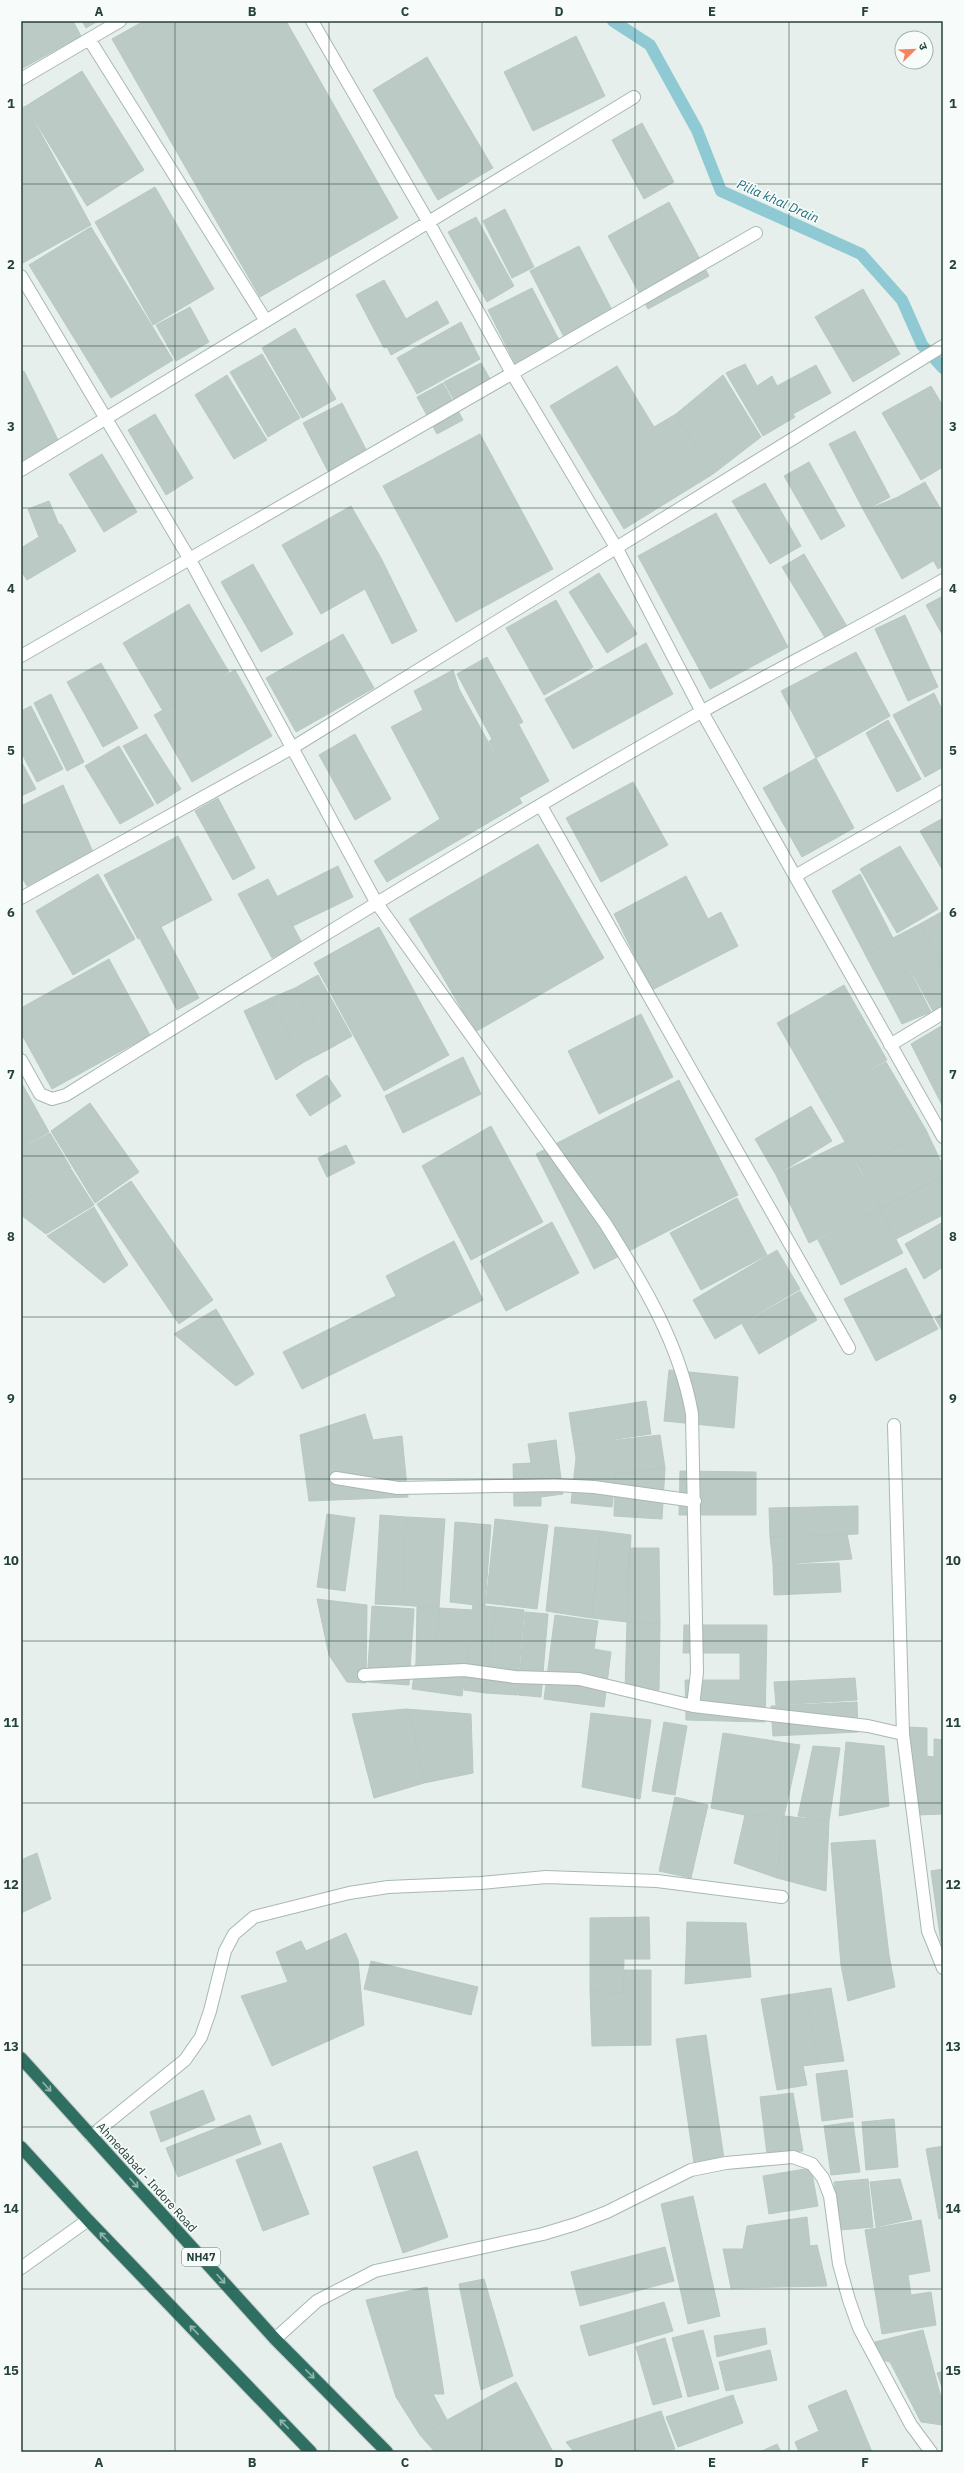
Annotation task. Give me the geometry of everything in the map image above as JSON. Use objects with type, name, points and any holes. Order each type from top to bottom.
[{"type":"highway","name":"Ahmedabad - Indore Road","points":[[21,2058],[275,2339],[387,2452]]},
{"type":"highway","points":[[21,2147],[88,2220],[311,2452]]},
{"type":"street","points":[[21,79],[120,21]]},
{"type":"street","points":[[312,21],[429,223],[512,373],[617,549],[702,712],[943,1138]]},
{"type":"street","points":[[89,39],[266,322]]},
{"type":"street","points":[[21,470],[108,419],[634,97]]},
{"type":"street","points":[[21,656],[756,233]]},
{"type":"street","points":[[21,276],[108,419],[189,558],[376,902],[605,1223],[640,1278],[671,1340],[688,1388],[692,1414],[697,1672],[693,1706]]},
{"type":"street","points":[[21,898],[292,748],[617,549],[943,346]]},
{"type":"street","points":[[21,1060],[40,1094],[52,1099],[66,1095],[376,902],[702,712],[858,629],[943,580]]},
{"type":"street","points":[[795,876],[943,791]]},
{"type":"street","points":[[541,806],[849,1348]]},
{"type":"street","points":[[890,1045],[943,1012]]},
{"type":"street","points":[[894,1425],[903,1734],[928,1932],[939,1950],[943,1968]]},
{"type":"street","points":[[336,1478],[398,1488],[555,1485],[594,1488],[694,1501]]},
{"type":"street","points":[[364,1675],[464,1670],[515,1677],[579,1680],[693,1706],[868,1726],[903,1734]]},
{"type":"street","points":[[91,2136],[186,2060],[201,2037],[210,2011],[225,1951],[234,1934],[254,1916],[349,1893],[388,1887],[481,1883],[546,1877],[657,1881],[782,1897]]},
{"type":"street","points":[[275,2339],[317,2301],[374,2271],[543,2234],[576,2224],[691,2170],[726,2162],[793,2157],[812,2164],[823,2178],[830,2196],[840,2264],[848,2300],[859,2328],[912,2425],[931,2452]]},
{"type":"street","points":[[21,2268],[88,2220]]},
{"type":"building","points":[[21,21],[73,21],[81,36],[21,69]]},
{"type":"building","points":[[82,21],[98,21],[86,28]]},
{"type":"building","points":[[144,21],[286,21],[398,218],[260,297],[112,39]]},
{"type":"building","points":[[576,36],[605,96],[533,131],[504,72]]},
{"type":"building","points":[[427,57],[493,168],[438,200],[373,90]]},
{"type":"building","points":[[82,71],[144,170],[87,206],[26,106]]},
{"type":"building","points":[[26,106],[91,225],[21,264],[21,108]]},
{"type":"building","points":[[642,123],[674,182],[644,199],[612,140]]},
{"type":"building","points":[[155,187],[214,289],[153,325],[95,222]]},
{"type":"building","points":[[669,202],[709,276],[648,309],[608,236]]},
{"type":"building","points":[[505,209],[534,267],[512,278],[483,221]]},
{"type":"building","points":[[476,217],[514,286],[487,302],[448,232]]},
{"type":"building","points":[[91,227],[173,360],[111,398],[29,265]]},
{"type":"building","points":[[579,246],[613,312],[564,337],[530,271]]},
{"type":"building","points":[[384,280],[406,319],[437,301],[449,323],[391,355],[387,347],[384,348],[356,295]]},
{"type":"building","points":[[532,288],[560,342],[519,371],[488,310]]},
{"type":"building","points":[[863,289],[900,354],[853,382],[815,317]]},
{"type":"building","points":[[190,307],[209,342],[176,361],[156,325]]},
{"type":"building","points":[[461,322],[480,359],[417,394],[397,358]]},
{"type":"building","points":[[295,328],[336,399],[302,418],[262,348]]},
{"type":"building","points":[[262,354],[300,418],[268,437],[230,372]]},
{"type":"building","points":[[481,363],[490,379],[454,400],[444,382]]},
{"type":"building","points":[[745,364],[757,386],[772,376],[777,386],[816,365],[831,393],[793,414],[795,417],[763,436],[726,373]]},
{"type":"building","points":[[617,366],[654,427],[676,414],[713,474],[624,529],[550,406]]},
{"type":"building","points":[[24,371],[59,442],[21,461],[21,373]]},
{"type":"building","points":[[227,375],[267,440],[234,459],[195,395]]},
{"type":"building","points":[[723,375],[761,437],[713,474],[676,414]]},
{"type":"building","points":[[443,383],[463,420],[437,434],[417,397]]},
{"type":"building","points":[[931,386],[943,406],[943,467],[921,480],[882,413]]},
{"type":"building","points":[[342,403],[372,461],[333,481],[303,423]]},
{"type":"building","points":[[155,414],[193,478],[166,495],[128,430]]},
{"type":"building","points":[[855,431],[890,497],[864,511],[829,444]]},
{"type":"building","points":[[480,434],[553,569],[456,622],[383,486]]},
{"type":"building","points":[[102,454],[137,512],[104,532],[69,474]]},
{"type":"building","points":[[809,462],[845,526],[821,540],[784,476]]},
{"type":"building","points":[[925,482],[943,513],[943,566],[938,569],[898,497]]},
{"type":"building","points":[[765,483],[801,546],[770,564],[732,501]]},
{"type":"building","points":[[898,497],[933,561],[902,579],[864,511]]},
{"type":"building","points":[[49,501],[59,525],[61,524],[76,551],[27,580],[21,571],[21,548],[39,537],[28,509]]},
{"type":"building","points":[[351,506],[381,558],[417,631],[392,644],[365,589],[321,614],[282,545]]},
{"type":"building","points":[[716,513],[788,647],[710,689],[638,556]]},
{"type":"building","points":[[804,554],[848,628],[827,641],[782,567]]},
{"type":"building","points":[[253,564],[293,634],[261,652],[221,582]]},
{"type":"building","points":[[599,573],[637,634],[607,653],[569,592]]},
{"type":"building","points":[[943,596],[943,636],[926,605]]},
{"type":"building","points":[[556,600],[593,667],[544,695],[506,628]]},
{"type":"building","points":[[189,604],[229,672],[163,711],[123,643]]},
{"type":"building","points":[[905,615],[938,687],[908,701],[875,629]]},
{"type":"building","points":[[343,634],[374,688],[296,732],[266,678]]},
{"type":"building","points":[[646,643],[673,694],[573,749],[545,699]]},
{"type":"building","points":[[856,652],[890,716],[816,758],[781,691]]},
{"type":"building","points":[[487,657],[523,722],[492,739],[457,674]]},
{"type":"building","points":[[101,663],[138,728],[103,747],[67,682]]},
{"type":"building","points":[[235,670],[272,736],[192,782],[154,715]]},
{"type":"building","points":[[453,670],[459,689],[522,803],[387,882],[374,861],[440,819],[391,727],[423,710],[414,691]]},
{"type":"building","points":[[934,693],[943,712],[943,767],[925,777],[893,715]]},
{"type":"building","points":[[51,694],[84,762],[67,771],[34,703]]},
{"type":"building","points":[[31,706],[63,769],[37,782],[21,752],[21,711]]},
{"type":"building","points":[[888,720],[921,779],[897,792],[866,733]]},
{"type":"building","points":[[519,725],[549,781],[519,798],[489,741]]},
{"type":"building","points":[[146,734],[181,789],[157,804],[123,746]]},
{"type":"building","points":[[355,734],[391,799],[355,820],[319,755]]},
{"type":"building","points":[[119,746],[154,805],[120,824],[85,766]]},
{"type":"building","points":[[816,758],[854,828],[802,857],[763,788]]},
{"type":"building","points":[[21,761],[36,789],[21,796]]},
{"type":"building","points":[[633,782],[668,845],[601,882],[566,818]]},
{"type":"building","points":[[63,785],[93,852],[27,886],[21,876],[21,806]]},
{"type":"building","points":[[218,798],[255,868],[233,880],[195,811]]},
{"type":"building","points":[[943,818],[943,871],[920,831]]},
{"type":"building","points":[[178,836],[212,900],[138,939],[104,875]]},
{"type":"building","points":[[538,844],[604,958],[475,1032],[409,919]]},
{"type":"building","points":[[900,846],[938,909],[897,933],[860,869]]},
{"type":"building","points":[[338,866],[353,897],[293,926],[278,896]]},
{"type":"building","points":[[98,874],[135,939],[73,975],[36,911]]},
{"type":"building","points":[[860,874],[893,938],[866,956],[832,891]]},
{"type":"building","points":[[686,876],[708,919],[721,912],[738,946],[652,990],[614,914]]},
{"type":"building","points":[[268,879],[302,943],[272,958],[238,894]]},
{"type":"building","points":[[943,911],[943,967],[920,924]]},
{"type":"building","points":[[920,924],[943,968],[943,1005],[933,1011],[893,938]]},
{"type":"building","points":[[161,927],[199,998],[177,1010],[140,939]]},
{"type":"building","points":[[379,927],[449,1055],[384,1091],[314,963]]},
{"type":"building","points":[[893,938],[931,1012],[902,1024],[866,956]]},
{"type":"building","points":[[109,959],[150,1035],[52,1089],[21,1033],[21,1008]]},
{"type":"building","points":[[318,975],[352,1036],[329,1049],[295,988]]},
{"type":"building","points":[[844,985],[887,1060],[820,1098],[777,1023]]},
{"type":"building","points":[[295,988],[329,1049],[304,1062],[271,998]]},
{"type":"building","points":[[271,998],[304,1062],[276,1080],[244,1011]]},
{"type":"building","points":[[641,1014],[673,1077],[599,1114],[568,1051]]},
{"type":"building","points":[[943,1025],[943,1107],[911,1044]]},
{"type":"building","points":[[463,1057],[481,1094],[403,1133],[385,1096]]},
{"type":"building","points":[[886,1062],[926,1130],[860,1168],[820,1098]]},
{"type":"building","points":[[327,1075],[341,1096],[310,1116],[296,1095]]},
{"type":"building","points":[[679,1080],[738,1195],[594,1269],[536,1154]]},
{"type":"building","points":[[21,1082],[49,1132],[21,1148]]},
{"type":"building","points":[[90,1103],[139,1172],[95,1203],[51,1131]]},
{"type":"building","points":[[811,1106],[832,1141],[776,1175],[755,1139]]},
{"type":"building","points":[[491,1126],[543,1222],[471,1260],[422,1166]]},
{"type":"building","points":[[926,1130],[943,1166],[943,1176],[880,1209],[860,1168]]},
{"type":"building","points":[[50,1133],[71,1168],[21,1198],[21,1149]]},
{"type":"building","points":[[845,1142],[880,1209],[809,1243],[776,1175]]},
{"type":"building","points":[[346,1145],[355,1163],[327,1177],[318,1158]]},
{"type":"building","points":[[71,1169],[94,1205],[46,1234],[21,1215],[21,1199]]},
{"type":"building","points":[[943,1176],[943,1215],[896,1239],[880,1209]]},
{"type":"building","points":[[131,1181],[213,1300],[179,1324],[97,1204]]},
{"type":"building","points":[[737,1198],[767,1255],[701,1290],[670,1233]]},
{"type":"building","points":[[94,1207],[128,1265],[104,1283],[47,1236]]},
{"type":"building","points":[[880,1209],[903,1253],[841,1285],[818,1240]]},
{"type":"building","points":[[552,1222],[579,1273],[506,1311],[480,1261]]},
{"type":"building","points":[[943,1222],[943,1267],[924,1279],[905,1244]]},
{"type":"building","points":[[454,1241],[483,1300],[302,1389],[283,1352],[396,1296],[386,1276]]},
{"type":"building","points":[[777,1250],[800,1289],[715,1339],[693,1300]]},
{"type":"building","points":[[906,1268],[938,1329],[876,1361],[844,1299]]},
{"type":"building","points":[[800,1291],[817,1320],[759,1354],[742,1324]]},
{"type":"building","points":[[216,1309],[254,1374],[236,1386],[174,1334]]},
{"type":"building","points":[[943,1313],[943,1332],[935,1318]]},
{"type":"building","points":[[669,1370],[738,1377],[734,1428],[664,1421]]},
{"type":"building","points":[[646,1401],[651,1434],[574,1445],[569,1413]]},
{"type":"building","points":[[365,1414],[373,1440],[402,1436],[408,1497],[309,1501],[300,1435]]},
{"type":"building","points":[[660,1435],[665,1468],[615,1474],[612,1507],[571,1503],[576,1458],[574,1445]]},
{"type":"building","points":[[556,1440],[563,1494],[541,1497],[541,1506],[514,1506],[513,1464],[531,1463],[528,1444]]},
{"type":"building","points":[[665,1468],[662,1519],[614,1516],[615,1474]]},
{"type":"building","points":[[680,1471],[756,1472],[756,1515],[679,1515]]},
{"type":"building","points":[[858,1506],[858,1534],[770,1537],[769,1508]]},
{"type":"building","points":[[327,1514],[355,1518],[345,1591],[317,1587]]},
{"type":"building","points":[[380,1515],[406,1517],[402,1605],[375,1604]]},
{"type":"building","points":[[406,1517],[445,1519],[439,1608],[402,1605]]},
{"type":"building","points":[[495,1519],[548,1525],[537,1609],[486,1603]]},
{"type":"building","points":[[455,1522],[491,1525],[485,1606],[450,1602]]},
{"type":"building","points":[[555,1527],[600,1531],[592,1618],[546,1611]]},
{"type":"building","points":[[600,1531],[631,1535],[627,1622],[592,1618]]},
{"type":"building","points":[[847,1534],[852,1559],[773,1565],[770,1537]]},
{"type":"building","points":[[629,1548],[659,1548],[660,1623],[627,1622]]},
{"type":"building","points":[[839,1563],[841,1592],[774,1595],[773,1565]]},
{"type":"building","points":[[317,1599],[367,1605],[366,1683],[347,1682],[329,1655]]},
{"type":"building","points":[[473,1605],[495,1607],[486,1693],[464,1690],[469,1644],[437,1642],[439,1608],[472,1610]]},
{"type":"building","points":[[372,1606],[414,1609],[409,1685],[367,1682]]},
{"type":"building","points":[[417,1607],[439,1608],[437,1642],[469,1644],[462,1696],[412,1689],[416,1662]]},
{"type":"building","points":[[495,1607],[524,1610],[517,1695],[486,1693]]},
{"type":"building","points":[[525,1612],[548,1614],[541,1697],[518,1695]]},
{"type":"building","points":[[555,1615],[598,1621],[594,1649],[611,1652],[604,1707],[544,1699]]},
{"type":"building","points":[[627,1622],[660,1623],[659,1690],[625,1690]]},
{"type":"building","points":[[684,1625],[767,1625],[765,1722],[686,1720],[685,1680],[740,1680],[740,1653],[683,1653]]},
{"type":"building","points":[[855,1678],[857,1700],[776,1705],[774,1682]]},
{"type":"building","points":[[857,1702],[858,1732],[773,1736],[771,1706]]},
{"type":"building","points":[[406,1709],[471,1714],[473,1773],[424,1783],[415,1737]]},
{"type":"building","points":[[406,1709],[415,1737],[424,1783],[374,1798],[352,1714]]},
{"type":"building","points":[[591,1713],[651,1720],[640,1799],[582,1787]]},
{"type":"building","points":[[664,1722],[687,1726],[675,1795],[652,1791]]},
{"type":"building","points":[[909,1727],[927,1728],[927,1756],[934,1757],[934,1739],[943,1740],[943,1814],[916,1815]]},
{"type":"building","points":[[723,1733],[800,1745],[784,1816],[745,1815],[711,1808]]},
{"type":"building","points":[[846,1742],[884,1746],[889,1806],[839,1816]]},
{"type":"building","points":[[813,1746],[840,1748],[829,1821],[798,1816]]},
{"type":"building","points":[[675,1797],[708,1805],[691,1878],[659,1871]]},
{"type":"building","points":[[745,1815],[784,1816],[777,1878],[734,1863]]},
{"type":"building","points":[[784,1816],[829,1821],[826,1891],[777,1878]]},
{"type":"building","points":[[875,1840],[889,1955],[895,1987],[848,2001],[841,1965],[831,1843]]},
{"type":"building","points":[[37,1853],[51,1899],[21,1913],[21,1860]]},
{"type":"building","points":[[943,1869],[943,1943],[941,1943],[931,1871]]},
{"type":"building","points":[[649,1917],[650,1959],[624,1959],[623,1993],[590,1991],[590,1918]]},
{"type":"building","points":[[687,1922],[746,1923],[751,1977],[685,1984]]},
{"type":"building","points":[[346,1933],[358,1960],[364,2025],[272,2066],[241,1996],[288,1982],[276,1952],[301,1941],[306,1951]]},
{"type":"building","points":[[371,1961],[478,1987],[471,2015],[364,1989]]},
{"type":"building","points":[[624,1970],[651,1970],[651,2045],[592,2046],[590,1991],[623,1993]]},
{"type":"building","points":[[831,1988],[844,2061],[818,2064],[806,1992]]},
{"type":"building","points":[[806,1992],[818,2064],[803,2066],[807,2085],[777,2090],[761,1999]]},
{"type":"building","points":[[706,2035],[724,2159],[694,2163],[676,2039]]},
{"type":"building","points":[[847,2070],[853,2117],[822,2121],[816,2074]]},
{"type":"building","points":[[203,2090],[215,2120],[161,2142],[150,2112]]},
{"type":"building","points":[[793,2093],[803,2151],[767,2154],[760,2097]]},
{"type":"building","points":[[250,2115],[261,2144],[178,2177],[166,2148]]},
{"type":"building","points":[[894,2119],[898,2167],[866,2170],[862,2122]]},
{"type":"building","points":[[853,2122],[860,2172],[831,2175],[824,2126]]},
{"type":"building","points":[[281,2143],[309,2214],[263,2231],[236,2160]]},
{"type":"building","points":[[943,2146],[943,2218],[939,2219],[926,2149]]},
{"type":"building","points":[[417,2151],[448,2237],[403,2253],[373,2167]]},
{"type":"building","points":[[811,2168],[818,2206],[769,2214],[763,2176]]},
{"type":"building","points":[[868,2179],[873,2227],[840,2230],[834,2182]]},
{"type":"building","points":[[900,2179],[912,2219],[876,2227],[870,2182]]},
{"type":"building","points":[[693,2196],[720,2316],[688,2324],[661,2204]]},
{"type":"building","points":[[807,2217],[810,2246],[817,2245],[827,2286],[731,2288],[723,2249],[743,2249],[747,2226]]},
{"type":"building","points":[[921,2220],[930,2271],[908,2275],[911,2295],[931,2292],[936,2325],[882,2334],[865,2230]]},
{"type":"building","points":[[665,2247],[674,2281],[580,2306],[571,2272]]},
{"type":"building","points":[[484,2279],[513,2376],[481,2390],[459,2284]]},
{"type":"building","points":[[427,2287],[444,2394],[433,2394],[447,2420],[420,2435],[396,2397],[366,2300]]},
{"type":"building","points":[[664,2302],[673,2331],[589,2356],[580,2326]]},
{"type":"building","points":[[765,2328],[767,2344],[717,2357],[714,2336]]},
{"type":"building","points":[[703,2330],[719,2389],[688,2397],[672,2338]]},
{"type":"building","points":[[923,2330],[943,2405],[943,2425],[921,2422],[890,2362],[879,2359],[875,2342]]},
{"type":"building","points":[[665,2338],[682,2397],[653,2405],[636,2347]]},
{"type":"building","points":[[770,2350],[777,2380],[726,2391],[719,2362]]},
{"type":"building","points":[[943,2371],[943,2390],[937,2373]]},
{"type":"building","points":[[516,2382],[553,2452],[435,2452],[420,2435]]},
{"type":"building","points":[[846,2390],[872,2452],[799,2452],[795,2442],[819,2431],[808,2406]]},
{"type":"building","points":[[733,2395],[743,2423],[678,2447],[666,2417]]},
{"type":"building","points":[[661,2411],[675,2449],[661,2452],[574,2452],[566,2442]]},
{"type":"building","points":[[777,2444],[781,2452],[760,2452]]},
{"type":"waterway","name":"Pilia khal Drain","points":[[613,21],[650,45],[697,130],[721,191],[861,254],[902,300],[922,345],[943,368]]}]
